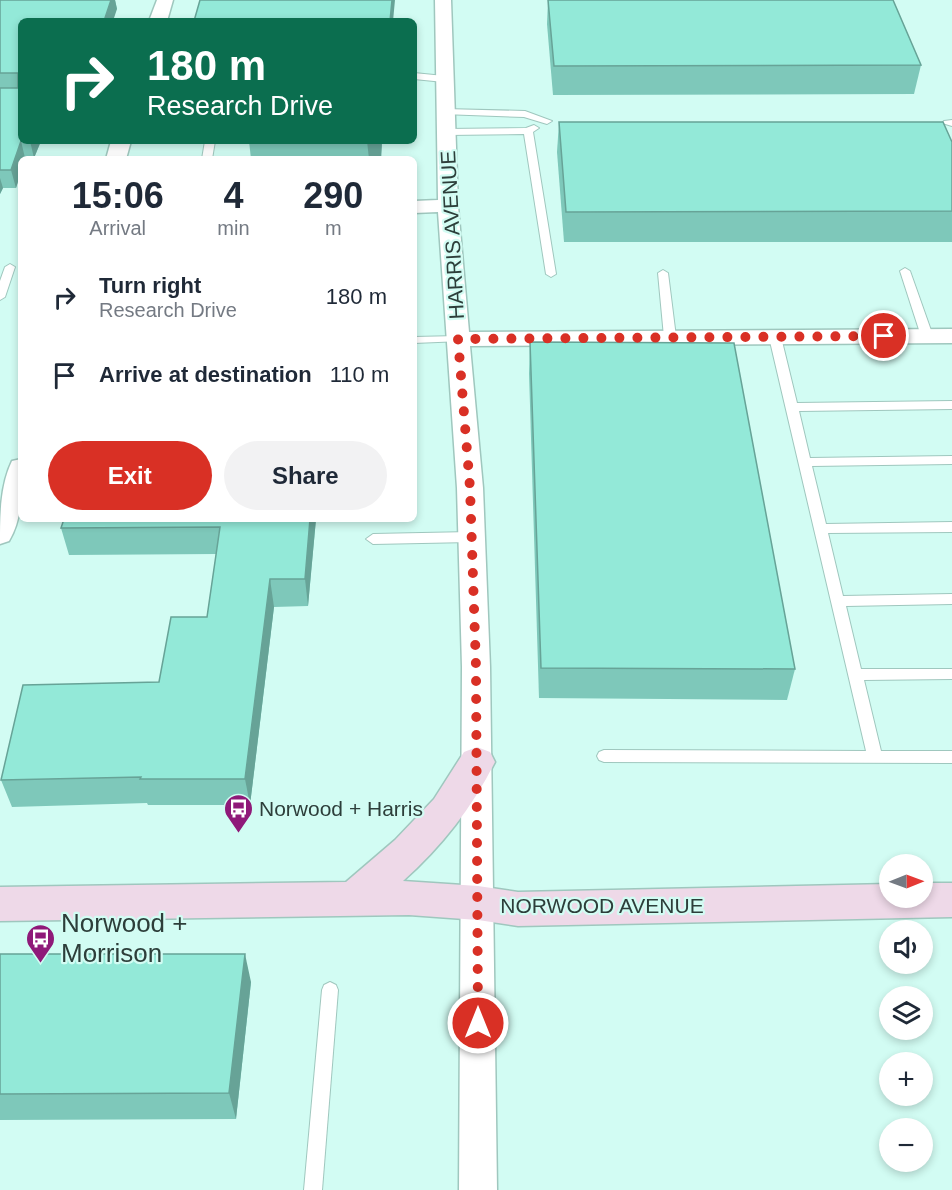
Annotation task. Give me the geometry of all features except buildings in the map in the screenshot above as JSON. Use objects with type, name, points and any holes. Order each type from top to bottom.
[{"type":"main road","points":[[354,899],[408,852],[447,810],[477,762]]},
{"type":"main road","name":"NORWOOD AVENUE","points":[[0,904],[409,898],[478,903],[518,909],[952,900]]},
{"type":"street","points":[[159,18],[165,0]]},
{"type":"street","name":"HARRIS AVENUE","points":[[443,0],[448,207],[471,537],[477,762],[478,1190]]},
{"type":"street","points":[[417,207],[448,207]]},
{"type":"street","points":[[458,339],[952,336]]},
{"type":"street","points":[[0,535],[18,477]]},
{"type":"lane","points":[[417,76],[444,79]]},
{"type":"lane","points":[[525,114],[547,121],[528,130],[446,122],[525,114]]},
{"type":"lane","points":[[528,130],[551,274]]},
{"type":"lane","points":[[0,297],[10,267]]},
{"type":"lane","points":[[905,271],[927,336]]},
{"type":"lane","points":[[663,273],[670,338]]},
{"type":"lane","points":[[775,337],[875,757]]},
{"type":"lane","points":[[417,340],[458,339]]},
{"type":"lane","points":[[792,407],[952,405]]},
{"type":"lane","points":[[804,462],[952,460]]},
{"type":"lane","points":[[820,529],[952,527]]},
{"type":"lane","points":[[373,539],[471,537]]},
{"type":"lane","points":[[838,601],[952,599]]},
{"type":"lane","points":[[855,675],[952,674]]},
{"type":"lane","points":[[604,756],[952,757]]},
{"type":"lane","points":[[313,1190],[330,990]]},
{"type":"place","name":"Norwood + Harris","points":[[238,834]]},
{"type":"place","name":"Norwood + Morrison","points":[[40,964]]},
{"type":"route","points":[[478,1023],[476,667],[470,488],[458,339],[884,336]]}]
